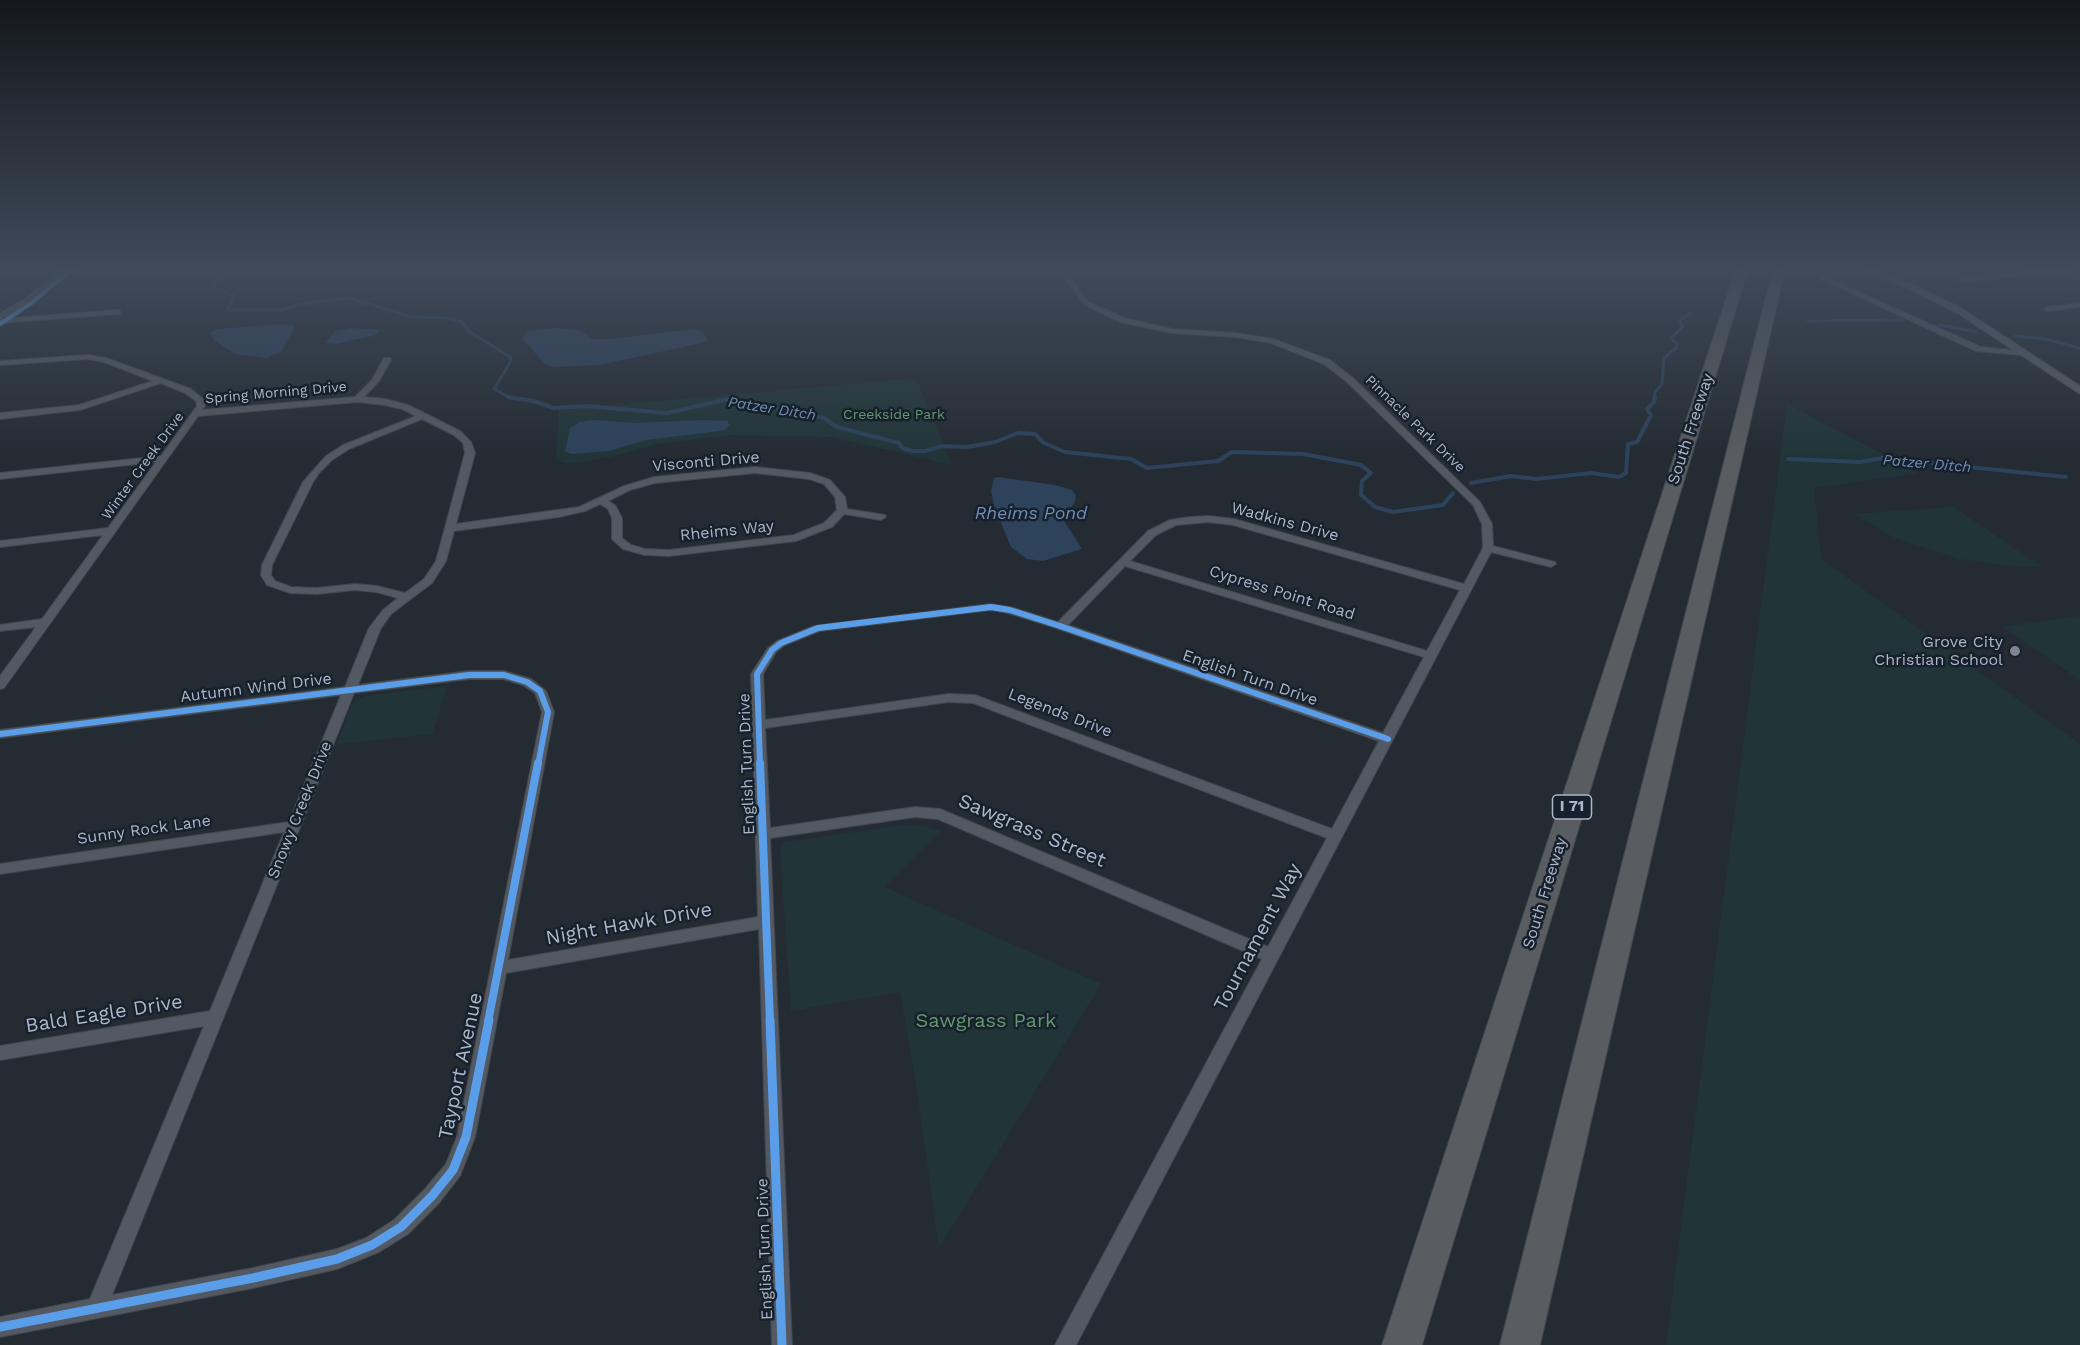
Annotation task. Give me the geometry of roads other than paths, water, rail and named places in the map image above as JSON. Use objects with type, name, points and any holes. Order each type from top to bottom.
[{"type":"highway","name":"South Freeway","points":[[1402,1345],[1722,332]]},
{"type":"highway","points":[[1520,1345],[1764,332]]},
{"type":"main road","points":[[1990,332],[2080,391]]},
{"type":"street","name":"Pinnacle Park Drive","points":[[1188,332],[1273,341],[1327,362],[1350,380],[1477,504],[1487,524],[1488,548]]},
{"type":"street","points":[[1941,332],[1979,349],[2020,353]]},
{"type":"street","name":"Winter Creek Drive","points":[[0,363],[88,357],[106,360],[189,391],[200,400],[201,406],[0,685]]},
{"type":"street","points":[[357,399],[375,381],[387,360]]},
{"type":"street","points":[[0,416],[80,407],[160,381]]},
{"type":"street","name":"Spring Morning Drive","points":[[198,413],[357,399]]},
{"type":"street","name":"Snowy Creek Drive","points":[[97,1307],[375,628],[387,612],[428,581],[441,561],[451,528],[470,447],[457,433],[405,407],[357,399]]},
{"type":"street","points":[[406,597],[377,589],[355,587],[317,591],[290,590],[271,583],[266,575],[272,555],[308,482],[316,471],[329,458],[346,447],[423,416]]},
{"type":"street","points":[[0,476],[165,458]]},
{"type":"street","name":"Visconti Drive","points":[[451,528],[582,509],[627,488],[654,480],[755,470],[810,476],[827,482],[840,497],[842,511]]},
{"type":"street","name":"Rheims Way","points":[[600,500],[612,507],[616,518],[617,539],[627,547],[645,552],[669,553],[796,538],[828,525],[842,511]]},
{"type":"street","points":[[842,511],[881,517]]},
{"type":"street","name":"Wadkins Drive","points":[[1060,626],[1152,533],[1174,522],[1208,519],[1234,522],[1467,588]]},
{"type":"street","points":[[0,544],[112,531]]},
{"type":"street","points":[[1488,548],[1551,564]]},
{"type":"street","name":"Tournament Way","points":[[1065,1345],[1488,548]]},
{"type":"street","name":"Cypress Point Road","points":[[1123,562],[1432,656]]},
{"type":"street","name":"English Turn Drive","points":[[782,1345],[757,674],[765,659],[780,643],[806,632],[833,625],[984,607],[1010,610],[1388,739]]},
{"type":"street","points":[[0,628],[46,622]]},
{"type":"street","name":"Autumn Wind Drive","points":[[0,734],[469,675],[515,678]]},
{"type":"street","name":"Tayport Avenue","points":[[0,1327],[253,1278],[336,1259],[372,1245],[401,1227],[432,1196],[453,1170],[466,1137],[548,712],[544,697],[536,686],[515,678]]},
{"type":"street","name":"Legends Drive","points":[[759,725],[948,698],[975,699],[1336,836]]},
{"type":"street","name":"Sawgrass Street","points":[[764,834],[915,812],[940,814],[1272,956]]},
{"type":"street","name":"Sunny Rock Lane","points":[[0,869],[293,826]]},
{"type":"street","name":"Night Hawk Drive","points":[[498,968],[766,922]]},
{"type":"street","name":"Bald Eagle Drive","points":[[0,1053],[214,1017]]},
{"type":"water","points":[[292,332],[282,351],[267,358],[235,354],[214,340],[210,333]]},
{"type":"water","points":[[334,332],[378,332],[375,335],[335,344],[326,343]]},
{"type":"water","points":[[527,332],[581,332],[593,339],[608,339],[671,332],[701,332],[708,339],[702,343],[599,365],[554,367],[545,364],[522,338]]},
{"type":"water","points":[[594,420],[635,423],[705,420],[727,421],[730,425],[725,430],[646,440],[609,451],[571,454],[565,451],[570,428],[580,422]]},
{"type":"water","name":"Rheims Pond","points":[[994,478],[1055,485],[1072,490],[1076,495],[1075,502],[1063,519],[1082,549],[1043,561],[1027,559],[1011,547],[995,508],[991,491]]},
{"type":"waterway","name":"Patzer Ditch","points":[[470,332],[510,357],[511,361],[494,389],[510,397]]},
{"type":"waterway","points":[[1654,398],[1655,392],[1662,384],[1664,358],[1676,348],[1677,344],[1671,338],[1677,332]]},
{"type":"waterway","points":[[2015,336],[2045,339],[2080,348]]},
{"type":"waterway","name":"Patzer Ditch","points":[[510,397],[533,401],[554,408],[586,406],[667,413],[729,399],[824,418],[837,427],[899,443],[902,448],[912,451],[925,451],[942,446],[967,447],[995,442],[1018,433],[1035,434],[1044,443],[1065,452],[1131,459],[1147,468],[1218,461],[1232,452],[1303,454],[1361,465],[1371,473],[1362,481],[1361,495],[1375,507],[1393,512],[1443,505],[1453,493]]},
{"type":"waterway","name":"Patzer Ditch","points":[[1471,483],[1511,476],[1536,479],[1591,473],[1619,477],[1626,473],[1628,444],[1637,442],[1651,415],[1647,409],[1654,402],[1655,397]]},
{"type":"waterway","name":"Patzer Ditch","points":[[1788,459],[1860,462],[1882,458],[2066,477]]},
{"type":"place","name":"Grove City Christian School","points":[[2015,651]]},
{"type":"park label","name":"Creekside Park","points":[[894,415]]},
{"type":"park label","name":"Sawgrass Park","points":[[986,1021]]}]
